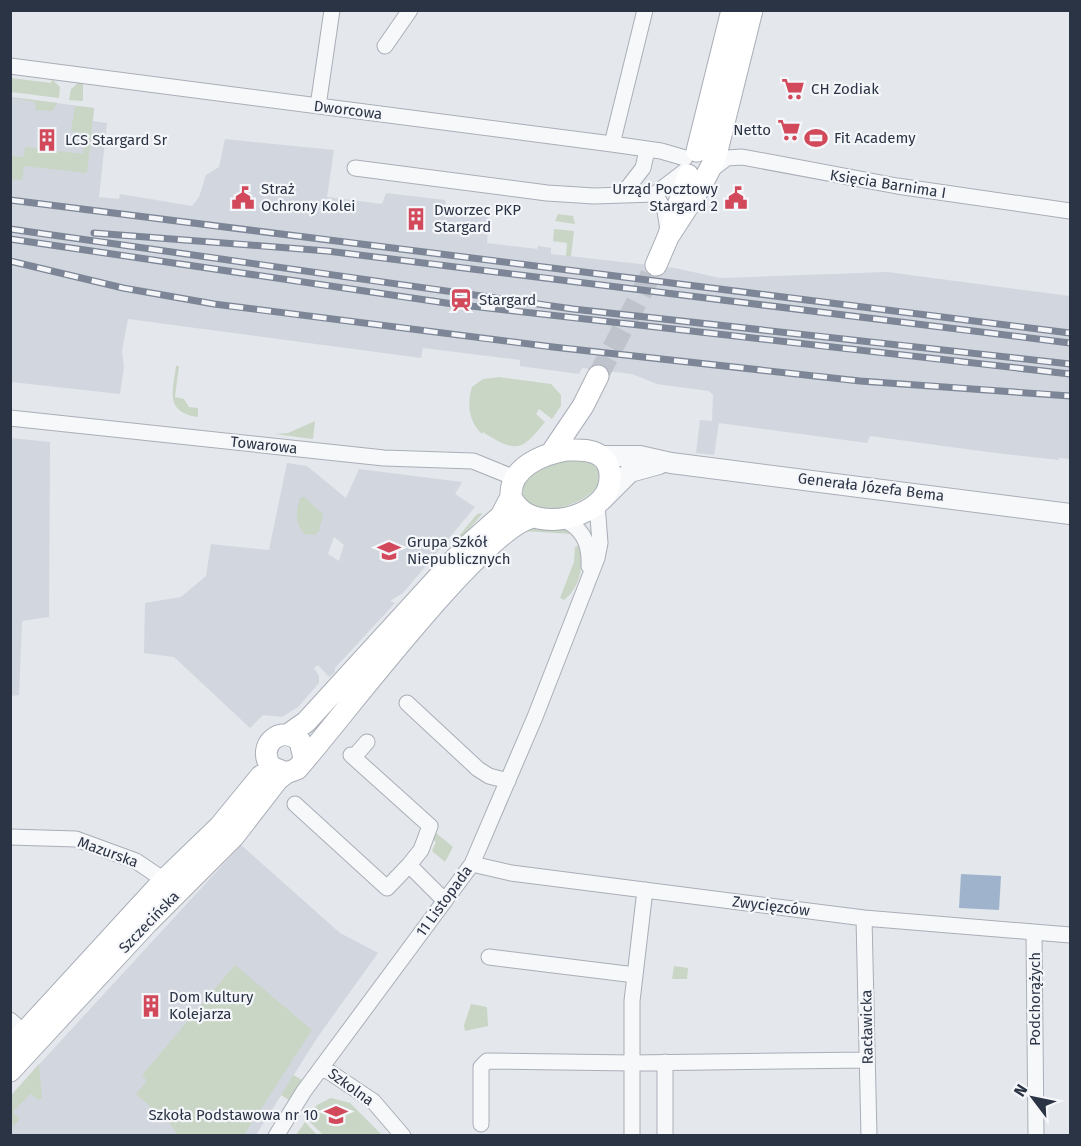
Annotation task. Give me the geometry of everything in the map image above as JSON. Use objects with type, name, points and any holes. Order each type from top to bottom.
[{"type":"main road","points":[[698,167],[732,10]]},
{"type":"main road","points":[[656,265],[698,167],[733,95],[752,10]]},
{"type":"main road","points":[[552,452],[583,406],[597,376]]},
{"type":"main road","points":[[304,758],[300,741],[289,734],[280,734],[267,745],[265,753],[267,762],[275,770],[286,773],[297,769],[465,570],[514,525],[534,518],[561,519],[581,513],[600,501],[609,486],[610,475],[607,463],[586,445],[582,431],[583,406]]},
{"type":"main road","points":[[289,734],[306,722],[465,548],[501,516],[513,488],[527,465],[552,452],[567,450],[596,454]]},
{"type":"main road","points":[[513,488],[521,511],[534,518]]},
{"type":"main road","name":"Szczecińska","points":[[15,1033],[239,805],[259,781],[267,762]]},
{"type":"main road","name":"Szczecińska","points":[[10,1071],[147,923],[234,836],[278,779],[286,773]]},
{"type":"street","points":[[318,106],[332,10]]},
{"type":"street","points":[[385,46],[410,10]]},
{"type":"street","points":[[612,144],[645,10]]},
{"type":"street","name":"Dworcowa","points":[[10,66],[612,144],[647,150],[698,167]]},
{"type":"street","points":[[622,195],[636,181],[643,168],[647,150]]},
{"type":"street","name":"Księcia Barnima I","points":[[655,194],[698,167],[728,158],[742,157],[897,186],[1071,211]]},
{"type":"street","points":[[355,168],[548,193],[655,194],[666,211],[668,237]]},
{"type":"street","name":"Towarowa","points":[[10,418],[384,458],[464,460],[486,464],[513,488]]},
{"type":"street","name":"Generała Józefa Bema","points":[[596,454],[640,456],[671,463],[1071,514]]},
{"type":"street","name":"Generała Józefa Bema","points":[[600,501],[630,472],[671,463]]},
{"type":"street","name":"11 Listopada","points":[[276,1136],[322,1066],[472,864],[508,781],[590,573],[600,543],[600,501]]},
{"type":"street","name":"11 Listopada","points":[[561,519],[579,530],[587,542],[590,573]]},
{"type":"street","points":[[407,703],[478,769],[489,776],[508,781]]},
{"type":"street","points":[[295,804],[387,888],[420,850],[430,826],[352,756],[367,742]]},
{"type":"street","name":"Mazurska","points":[[10,837],[76,839],[136,861],[164,880]]},
{"type":"street","name":"Zwycięzców","points":[[472,864],[501,871],[864,918],[1035,934],[1071,935]]},
{"type":"street","points":[[409,865],[445,901]]},
{"type":"street","points":[[632,1136],[632,1001],[645,890]]},
{"type":"street","name":"Racławicka","points":[[864,918],[869,1136]]},
{"type":"street","name":"Podchorążych","points":[[1035,934],[1036,1136]]},
{"type":"street","points":[[489,957],[635,975]]},
{"type":"street","points":[[481,1124],[481,1067],[487,1061],[632,1063],[867,1060]]},
{"type":"street","points":[[664,1136],[665,1062]]},
{"type":"street","name":"Szkolna","points":[[322,1066],[373,1101],[403,1136]]},
{"type":"shaded area","points":[[11,97],[94,108],[93,121],[107,123],[99,197],[119,199],[120,194],[192,206],[199,197],[206,175],[219,167],[225,139],[334,150],[327,197],[382,204],[386,193],[445,200],[447,212],[489,217],[487,243],[537,249],[538,246],[551,248],[551,254],[675,268],[720,278],[887,272],[1070,296],[1070,459],[1059,458],[1059,460],[988,452],[870,436],[867,443],[719,423],[714,455],[696,453],[700,420],[712,421],[713,395],[709,391],[657,384],[632,374],[582,368],[579,374],[520,366],[520,360],[423,348],[421,358],[128,319],[122,351],[124,367],[120,394],[11,382]]},
{"type":"shaded area","points":[[11,438],[50,442],[49,617],[22,621],[19,695],[11,696]]},
{"type":"shaded area","points":[[287,463],[307,466],[346,498],[359,469],[462,482],[455,494],[475,507],[403,593],[390,601],[395,603],[335,668],[335,672],[329,677],[318,665],[314,668],[319,676],[319,683],[298,707],[282,717],[263,715],[250,728],[174,657],[144,653],[145,603],[181,597],[206,576],[211,544],[269,550]],"holes":[[[334,537],[344,545],[339,561],[328,554]]]},
{"type":"shaded area","points":[[241,845],[340,933],[378,953],[317,1038],[256,1135],[11,1135],[10,1096]]},
{"type":"green space","points":[[11,78],[51,83],[52,79],[60,87],[59,98],[11,92]]},
{"type":"green space","points":[[78,83],[83,83],[83,101],[69,100],[71,89]]},
{"type":"green space","points":[[11,97],[58,103],[52,111],[36,110],[35,102]]},
{"type":"green space","points":[[75,106],[94,108],[87,173],[24,166],[22,180],[11,179],[11,156],[24,157],[25,147],[83,154],[85,133],[71,131]]},
{"type":"green space","points":[[558,214],[573,216],[575,224],[555,221]]},
{"type":"green space","points":[[554,229],[574,231],[571,256],[566,256],[567,243],[553,241]]},
{"type":"green space","points":[[176,366],[179,366],[175,397],[184,399],[189,407],[198,408],[198,417],[187,414],[175,405],[173,392]]},
{"type":"green space","points":[[499,377],[551,384],[561,395],[561,406],[552,419],[539,409],[536,414],[545,422],[524,444],[511,446],[483,432],[482,434],[471,418],[469,399],[472,387],[483,379]]},
{"type":"green space","points":[[315,421],[313,439],[275,434],[288,433]]},
{"type":"green space","points":[[576,458],[593,462],[599,471],[598,486],[591,493],[573,504],[551,508],[541,508],[523,498],[523,482],[541,467]]},
{"type":"green space","points":[[301,497],[304,497],[323,514],[319,531],[315,535],[304,534],[299,525],[297,512]]},
{"type":"green space","points":[[483,513],[428,576],[477,514]]},
{"type":"green space","points":[[560,527],[568,529],[572,534],[522,531],[524,528]]},
{"type":"green space","points":[[582,544],[580,575],[574,589],[564,600],[560,598],[574,562],[575,547]]},
{"type":"green space","points":[[435,832],[453,847],[445,862],[432,851],[436,842],[433,840]]},
{"type":"green space","points":[[235,965],[312,1030],[244,1135],[178,1135],[170,1124],[136,1094],[147,1081],[142,1075]]},
{"type":"green space","points":[[674,966],[688,968],[687,979],[672,979]]},
{"type":"green space","points":[[471,1004],[487,1007],[488,1026],[465,1031],[464,1025]]},
{"type":"green space","points":[[39,1064],[42,1097],[38,1100],[31,1093],[13,1112],[20,1119],[14,1126],[11,1122],[11,1096]]},
{"type":"green space","points":[[293,1075],[302,1080],[289,1100],[281,1095]]},
{"type":"green space","name":"Szkoła Podstawowa nr 10","points":[[331,1098],[350,1103],[382,1135],[323,1135],[307,1119],[317,1105]]},
{"type":"green space","points":[[305,1122],[317,1135],[296,1135]]},
{"type":"water","points":[[961,874],[1001,876],[999,910],[959,908]]},
{"type":"tunnel","points":[[598,376],[656,265]]},
{"type":"railway","points":[[10,200],[1070,333]]},
{"type":"railway","points":[[10,229],[573,309],[1070,364]]},
{"type":"railway","points":[[94,233],[327,251],[1070,343]]},
{"type":"railway","points":[[10,239],[453,304],[1070,374]]},
{"type":"railway","points":[[10,261],[123,288],[214,304],[553,347],[860,381],[1070,396]]},
{"type":"place","name":"CH Zodiak","points":[[793,89]]},
{"type":"place","name":"Netto","points":[[789,130]]},
{"type":"place","name":"Fit Academy","points":[[816,138]]},
{"type":"place","name":"LCS Stargard Sr","points":[[47,140]]},
{"type":"place","name":"Straż Ochrony Kolei","points":[[243,198]]},
{"type":"place","name":"Urząd Pocztowy Stargard 2","points":[[736,198]]},
{"type":"place","name":"Dworzec PKP Stargard","points":[[416,219]]},
{"type":"place","name":"Stargard","points":[[461,300]]},
{"type":"place","name":"Grupa Szkół Niepublicznych","points":[[389,551]]},
{"type":"place","name":"Dom Kultury Kolejarza","points":[[151,1006]]},
{"type":"place","name":"Szkoła Podstawowa nr 10","points":[[336,1115]]}]
